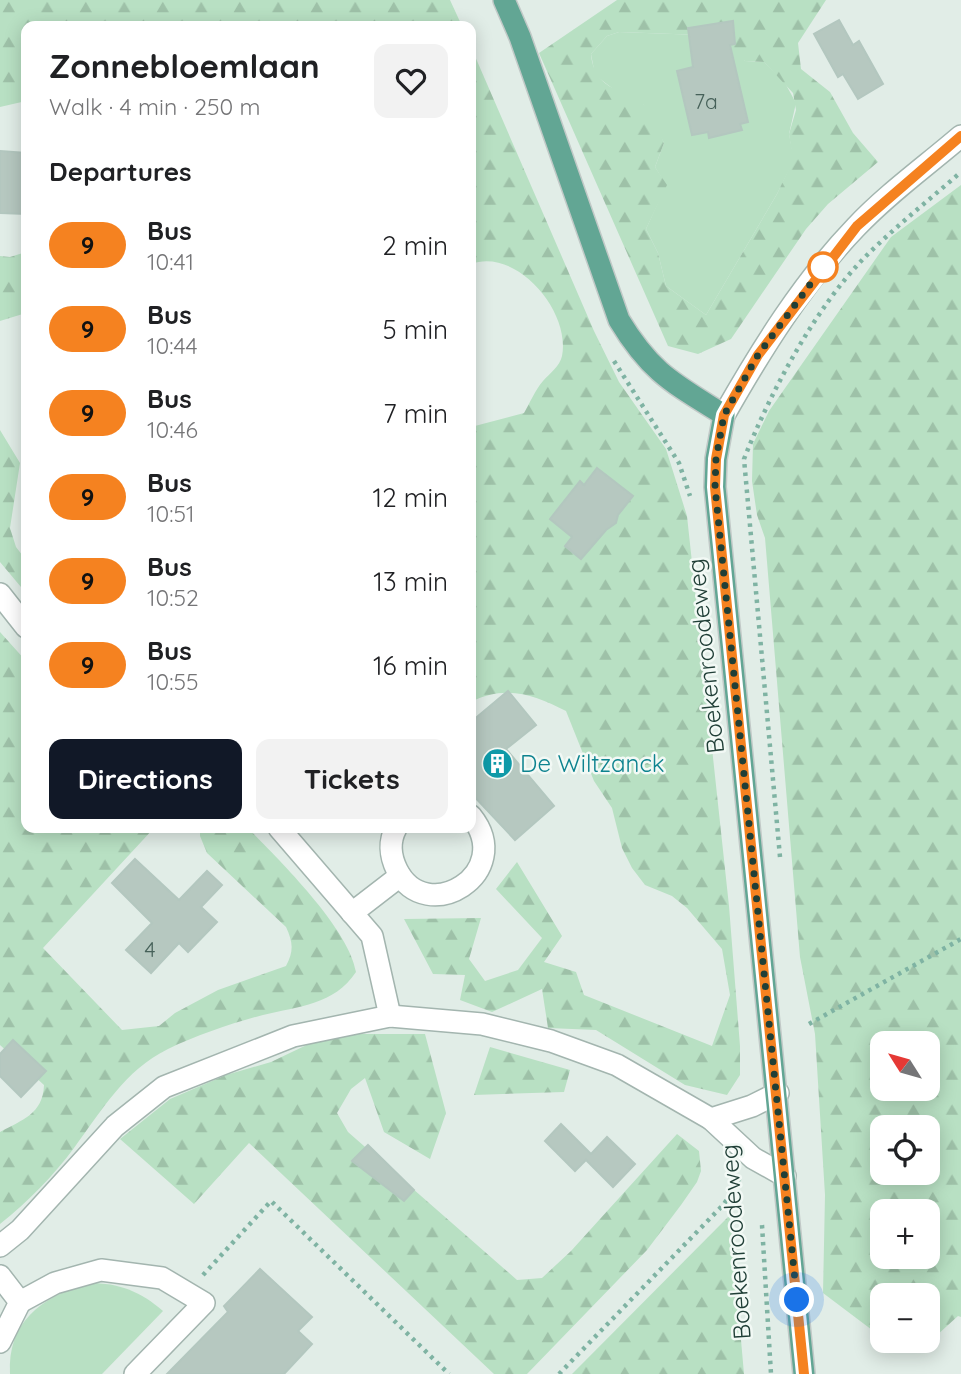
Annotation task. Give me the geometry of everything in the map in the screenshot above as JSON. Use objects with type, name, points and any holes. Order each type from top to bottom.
[{"type":"main road","points":[[503,0],[520,37],[619,320],[638,352],[657,373],[724,415]]},
{"type":"main road","name":"Boekenroodeweg","points":[[724,415],[716,459],[715,487],[778,1093],[804,1374]]},
{"type":"street","points":[[724,415],[758,355],[857,226],[961,136]]},
{"type":"street","points":[[0,594],[21,621]]},
{"type":"street","points":[[395,833],[391,848],[400,876],[411,887],[433,894],[456,891],[469,882],[479,870],[484,855],[483,839],[476,826]]},
{"type":"street","points":[[283,833],[372,936],[390,1016]]},
{"type":"street","points":[[352,914],[400,876]]},
{"type":"street","points":[[0,1246],[20,1230],[116,1126],[164,1087],[293,1036],[390,1016],[482,1024],[551,1041],[617,1065],[711,1119],[753,1158],[785,1176]]},
{"type":"street","points":[[711,1119],[752,1106],[778,1093]]},
{"type":"street","points":[[0,1342],[20,1302],[55,1283],[101,1270],[162,1278],[204,1303],[135,1374]]},
{"type":"street","points":[[0,1276],[20,1302]]},
{"type":"path","points":[[744,459],[761,415],[802,343],[863,259],[961,172]]},
{"type":"path","points":[[635,396],[679,463]]},
{"type":"path","points":[[809,1024],[961,939]]},
{"type":"path","points":[[187,1293],[271,1201],[449,1374]]},
{"type":"path","points":[[559,1374],[724,1204]]},
{"type":"path","name":"Boekenroodeweg","points":[[761,1214],[771,1374]]},
{"type":"green space","points":[[0,0],[450,0],[460,21],[21,21],[21,102],[0,107]]},
{"type":"green space","points":[[617,0],[826,0],[798,43],[801,69],[830,92],[853,133],[878,162],[828,204],[806,229],[731,339],[698,354],[668,346],[539,53]],"holes":[[[619,32],[700,35],[729,46],[736,57],[745,61],[764,62],[793,93],[796,110],[789,134],[793,160],[777,194],[706,315],[666,286],[658,253],[646,229],[667,185],[655,167],[664,143],[656,122],[643,104],[603,81],[593,66],[591,54],[607,36]]]},
{"type":"green space","points":[[713,31],[745,61],[764,62],[785,83],[796,103],[789,134],[794,160],[706,315],[666,286],[658,253],[646,229],[666,185],[655,167],[664,143],[644,105],[621,95],[595,75],[591,54],[607,36],[619,32],[700,35]]},
{"type":"green space","points":[[476,59],[594,331],[619,382],[666,449],[687,516],[729,906],[740,1046],[740,1075],[727,1095],[685,1085],[596,1030],[548,1028],[542,989],[492,1012],[460,1000],[465,975],[433,974],[404,919],[481,918],[469,959],[485,981],[518,970],[542,938],[496,889],[517,862],[562,936],[544,962],[576,972],[584,995],[712,1046],[730,995],[722,949],[687,908],[672,896],[645,885],[632,868],[622,848],[612,808],[594,781],[566,711],[543,700],[520,694],[496,694],[476,700],[476,426],[524,413],[540,385],[559,363],[563,338],[558,320],[537,287],[522,274],[505,265],[488,261],[476,263]]},
{"type":"green space","points":[[961,185],[961,1317],[958,1316],[940,1332],[940,1283],[870,1283],[870,1328],[823,1293],[825,1195],[815,1034],[800,957],[765,538],[757,515],[752,481],[753,444],[769,411],[891,237]]},
{"type":"green space","points":[[21,254],[21,315],[0,321],[0,256],[10,257]]},
{"type":"green space","points":[[0,430],[20,463],[10,528],[21,554],[21,587],[0,562]]},
{"type":"green space","points":[[0,632],[21,655],[21,833],[149,833],[43,948],[122,1030],[159,1026],[175,1013],[218,990],[286,966],[289,961],[292,946],[286,927],[207,853],[200,833],[253,833],[327,916],[351,954],[356,972],[347,983],[326,998],[215,1030],[153,1058],[115,1092],[49,1178],[0,1224],[0,1132],[30,1115],[40,1103],[44,1085],[0,1045]]},
{"type":"green space","points":[[358,1034],[425,1034],[446,1113],[430,1159],[384,1132],[365,1078],[351,1089],[337,1113],[348,1132],[517,1280],[542,1278],[571,1251],[677,1134],[699,1151],[701,1171],[697,1182],[647,1250],[527,1374],[494,1374],[249,1143],[194,1204],[120,1139],[170,1099],[226,1075],[271,1062],[315,1041]]},
{"type":"green space","points":[[490,1047],[570,1070],[564,1092],[474,1095]]},
{"type":"green space","points":[[730,1215],[744,1374],[572,1374]]},
{"type":"green space","points":[[85,1283],[107,1284],[127,1289],[163,1311],[102,1374],[10,1374],[14,1340],[30,1315],[54,1297]]},
{"type":"building","points":[[839,20],[853,45],[859,41],[883,84],[858,99],[843,74],[838,77],[814,34]]},
{"type":"building","points":[[733,21],[735,44],[730,45],[748,122],[740,124],[742,130],[709,138],[708,132],[692,135],[677,71],[693,67],[688,28]]},
{"type":"building","points":[[0,151],[21,153],[21,214],[0,213]]},
{"type":"building","points":[[597,468],[633,496],[618,515],[616,523],[606,530],[581,559],[565,546],[572,537],[550,519],[580,481],[584,485]]},
{"type":"building","name":"De Wiltzanck","points":[[508,691],[536,725],[506,749],[554,806],[515,840],[476,798],[476,718]]},
{"type":"building","points":[[135,859],[179,900],[207,871],[222,885],[201,907],[217,922],[188,952],[179,943],[151,973],[126,950],[152,923],[112,883]]},
{"type":"building","points":[[13,1040],[46,1071],[21,1097],[0,1076],[0,1054]]},
{"type":"building","points":[[561,1124],[591,1154],[607,1137],[635,1164],[613,1187],[586,1160],[575,1171],[545,1141]]},
{"type":"building","points":[[368,1145],[414,1190],[404,1201],[352,1161]]},
{"type":"building","points":[[260,1269],[312,1317],[298,1331],[312,1344],[284,1374],[167,1374],[228,1312],[224,1306]]},
{"type":"bus line","name":"9","points":[[804,1374],[715,487],[716,459],[724,415],[758,355],[830,257],[857,226],[961,136]]},
{"type":"place","name":"De Wiltzanck","points":[[497,764]]},
{"type":"route","points":[[797,1300],[715,487],[716,459],[724,415],[758,355],[823,267]]}]
